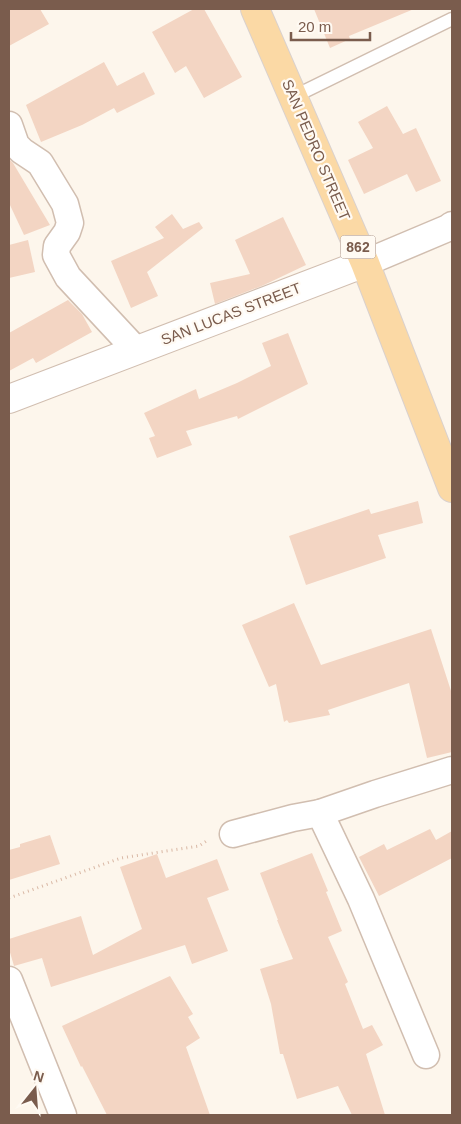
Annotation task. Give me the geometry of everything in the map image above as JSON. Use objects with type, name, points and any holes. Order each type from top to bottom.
[{"type":"main road","name":"SAN PEDRO STREET","points":[[255,9],[365,263],[452,488]]},
{"type":"street","points":[[9,125],[16,144],[22,151],[40,163],[65,204],[70,223],[67,232],[57,246],[56,255],[62,267],[68,277],[136,350]]},
{"type":"street","name":"SAN LUCAS STREET","points":[[9,400],[365,263],[452,225]]},
{"type":"street","points":[[233,834],[320,813],[452,770]]},
{"type":"street","points":[[320,813],[360,898],[426,1055]]},
{"type":"street","points":[[9,980],[63,1115]]},
{"type":"lane","points":[[293,97],[452,19]]},
{"type":"path","points":[[9,898],[122,858],[199,846],[215,836],[233,834]]},
{"type":"building","points":[[9,9],[40,9],[49,24],[9,46]]},
{"type":"building","points":[[194,9],[204,9],[242,77],[204,98],[186,66],[175,73],[152,32]]},
{"type":"building","points":[[314,9],[414,9],[349,36],[350,39],[330,48]]},
{"type":"building","points":[[104,62],[117,86],[144,72],[155,94],[117,113],[114,108],[82,125],[41,142],[26,105]]},
{"type":"building","points":[[387,106],[403,134],[416,128],[441,181],[416,192],[407,174],[364,194],[348,160],[373,148],[358,122]]},
{"type":"building","points":[[9,159],[50,225],[24,235],[9,203]]},
{"type":"building","points":[[172,214],[183,229],[199,222],[203,228],[147,272],[158,296],[131,308],[111,261],[164,238],[155,227]]},
{"type":"building","points":[[283,217],[306,265],[264,285],[215,304],[210,283],[250,274],[235,240]]},
{"type":"building","points":[[28,240],[35,272],[9,278],[9,245]]},
{"type":"building","points":[[68,300],[82,314],[92,332],[36,363],[33,358],[9,371],[9,333]]},
{"type":"building","points":[[288,333],[308,384],[238,419],[237,416],[186,431],[192,445],[157,458],[149,438],[155,436],[144,413],[196,389],[199,399],[271,366],[262,343]]},
{"type":"building","points":[[418,501],[423,523],[378,535],[386,558],[306,585],[289,536],[369,509],[371,514]]},
{"type":"building","points":[[294,603],[321,665],[431,629],[452,694],[452,752],[427,758],[409,683],[328,710],[330,715],[289,723],[287,720],[284,722],[276,684],[269,687],[242,625]]},
{"type":"building","points":[[430,829],[436,840],[452,831],[452,858],[379,896],[359,857],[384,844],[387,850]]},
{"type":"building","points":[[50,835],[60,864],[9,880],[9,850],[20,847],[20,844]]},
{"type":"building","points":[[312,853],[342,931],[328,937],[348,982],[345,984],[363,1029],[372,1025],[383,1045],[366,1054],[385,1115],[352,1115],[338,1086],[297,1099],[283,1054],[280,1054],[271,1004],[260,969],[293,959],[260,873]]},
{"type":"building","points":[[157,854],[166,878],[217,859],[229,890],[207,898],[228,951],[192,964],[185,945],[51,987],[42,958],[14,966],[9,949],[9,939],[81,916],[93,955],[142,929],[120,867]]},
{"type":"building","points":[[170,976],[193,1014],[188,1017],[200,1038],[186,1047],[210,1115],[107,1115],[81,1067],[62,1026]]}]
